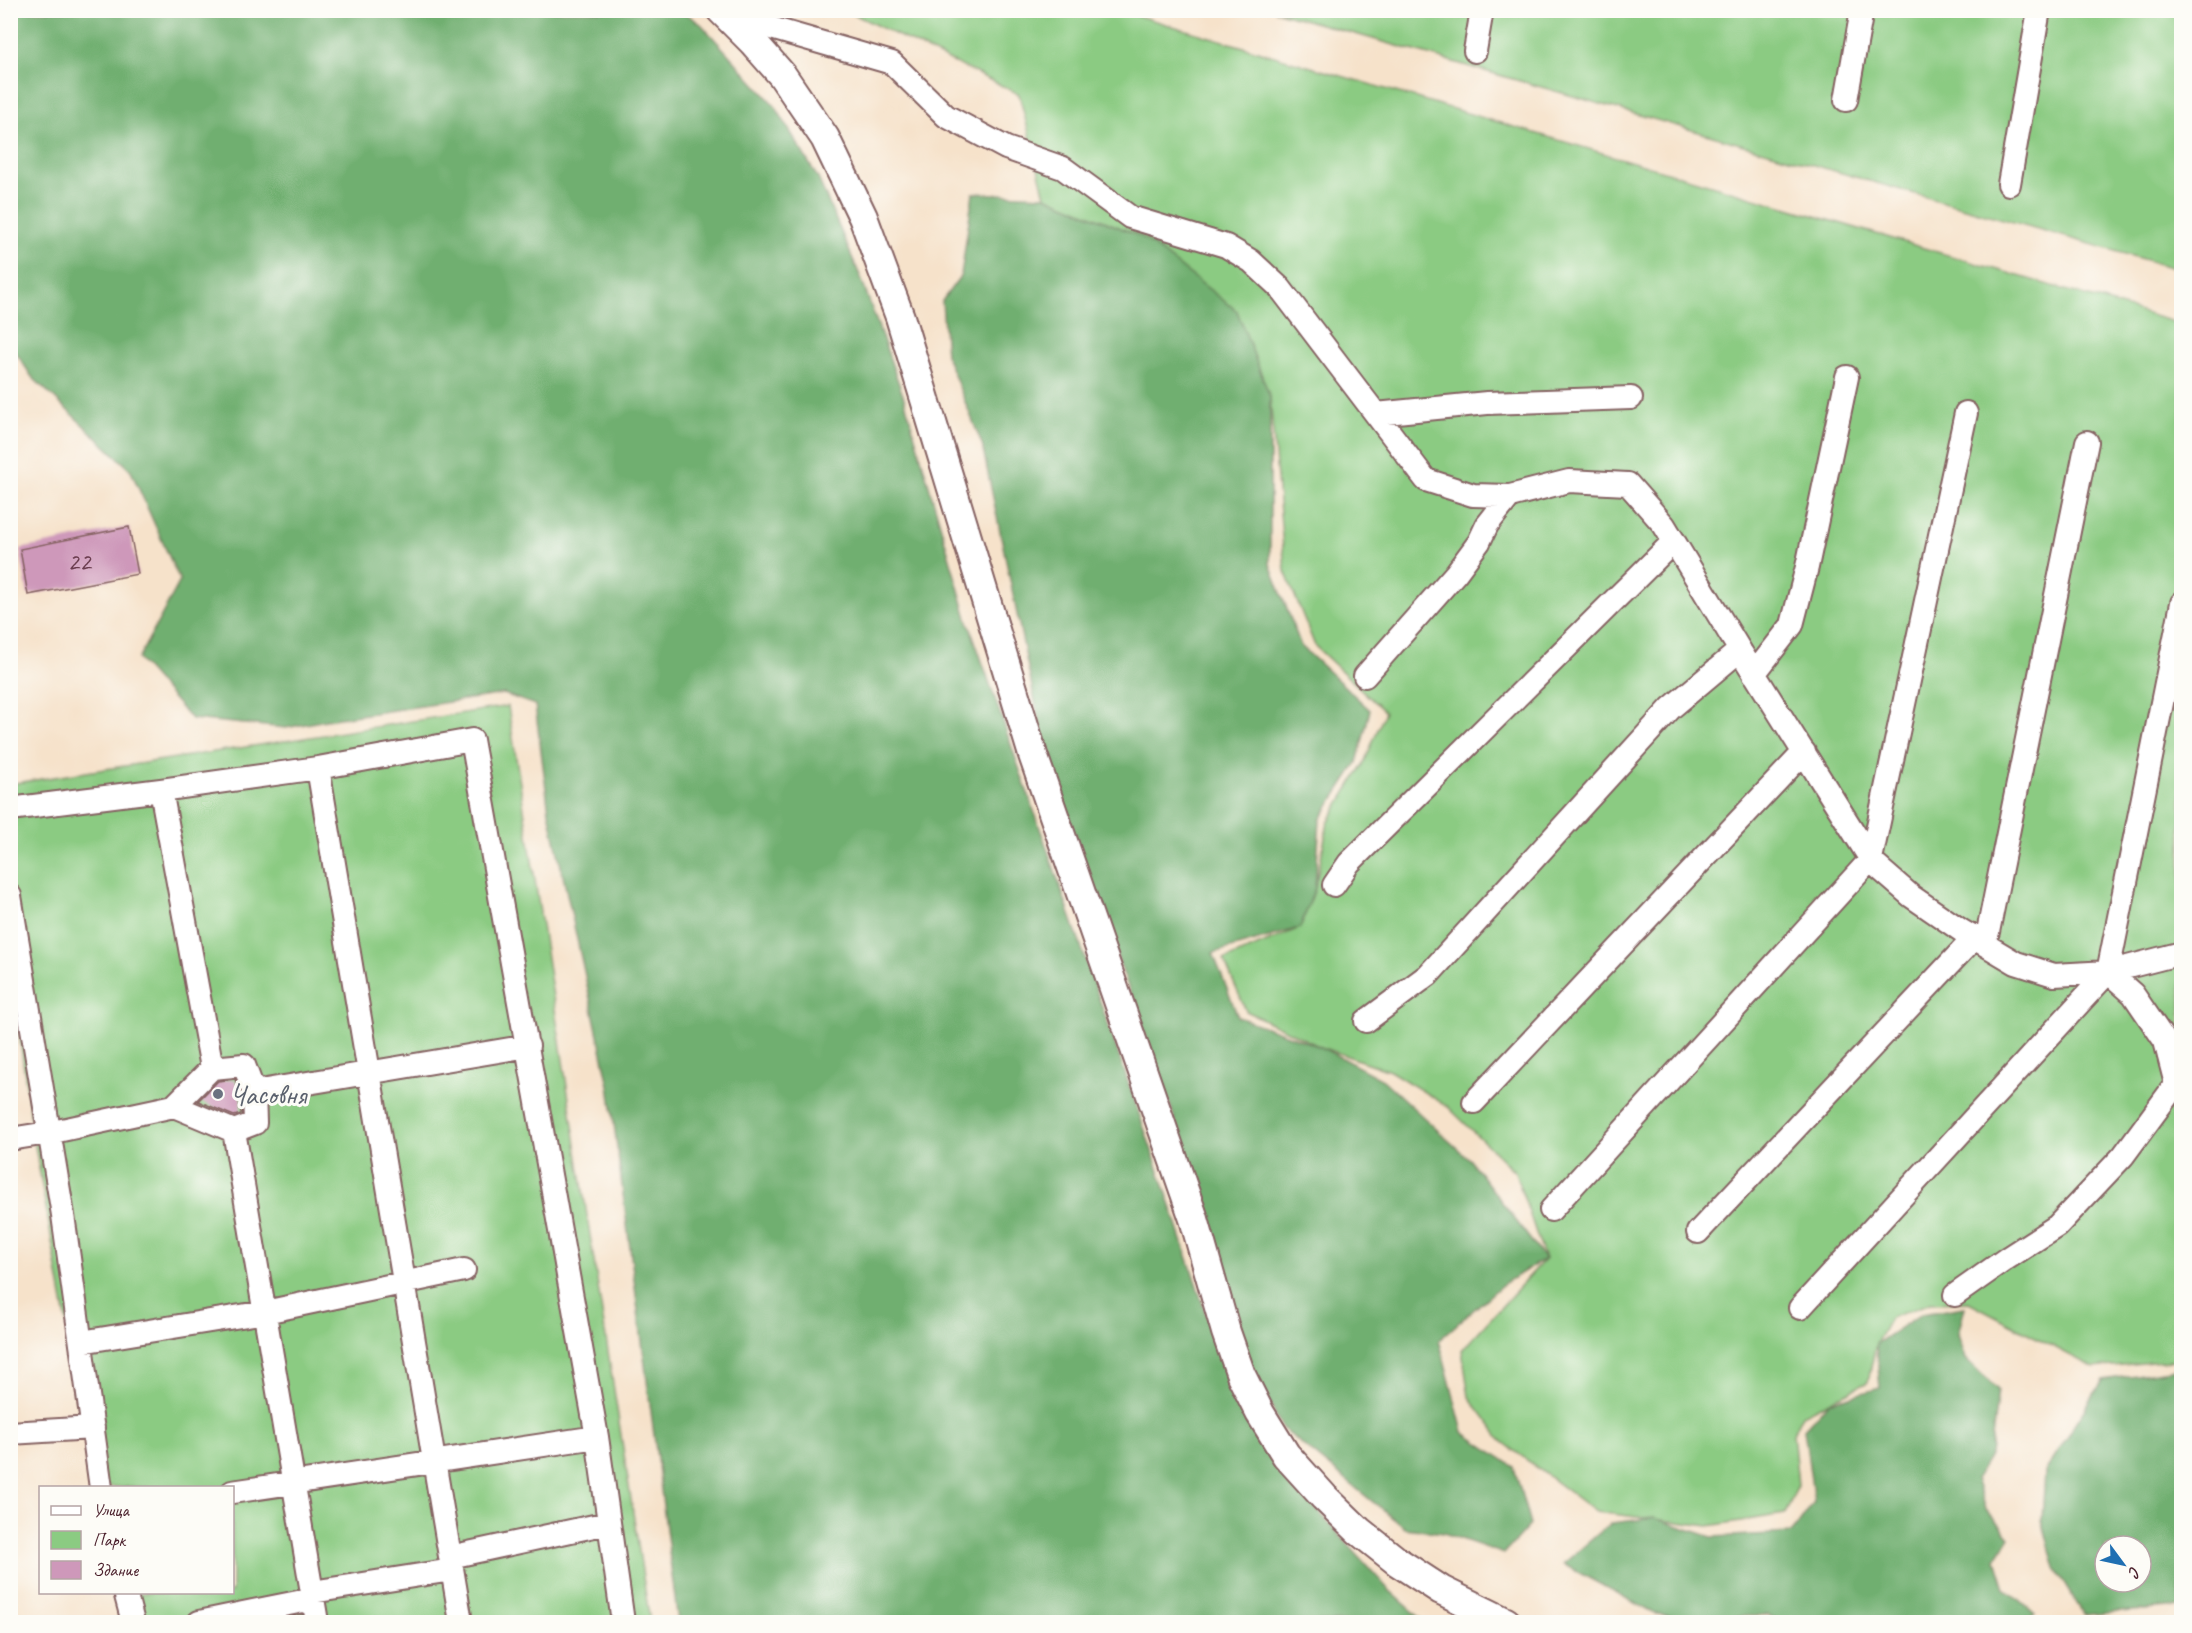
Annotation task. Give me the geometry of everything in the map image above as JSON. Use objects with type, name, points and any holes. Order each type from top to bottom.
[{"type":"main road","points":[[721,10],[782,75],[813,120],[825,138],[863,217],[900,317],[1033,755],[1194,1219],[1226,1332],[1246,1385],[1286,1455],[1359,1531],[1398,1562],[1441,1590],[1506,1623]]},
{"type":"lane","points":[[728,10],[771,28],[892,63],[946,116],[1006,148],[1063,168],[1130,217],[1226,246],[1251,261],[1280,288],[1426,480],[1473,495],[1510,496],[1569,481],[1628,484],[1664,525],[1754,674],[1871,859],[1911,896],[1974,938],[2016,963],[2054,975],[2108,972],[2181,953]]},
{"type":"lane","points":[[1475,51],[1482,10]]},
{"type":"lane","points":[[1846,100],[1862,10]]},
{"type":"lane","points":[[2009,184],[2039,10]]},
{"type":"lane","points":[[1754,674],[1792,625],[1807,567],[1847,377]]},
{"type":"lane","points":[[1376,414],[1487,403],[1631,398]]},
{"type":"lane","points":[[1551,1210],[1871,859],[1966,413]]},
{"type":"lane","points":[[1698,1232],[1974,938],[1988,932],[2087,442]]},
{"type":"lane","points":[[1365,676],[1456,573],[1479,542],[1487,525],[1510,496]]},
{"type":"lane","points":[[1334,885],[1348,863],[1674,542]]},
{"type":"lane","points":[[1800,1308],[2108,972],[2181,603]]},
{"type":"lane","points":[[1366,1021],[1428,975],[1671,708],[1740,650]]},
{"type":"lane","points":[[10,809],[318,768],[472,740],[597,1437],[623,1623]]},
{"type":"lane","points":[[1474,1102],[1803,752]]},
{"type":"lane","points":[[318,768],[461,1623]]},
{"type":"lane","points":[[161,790],[212,1068]]},
{"type":"lane","points":[[10,896],[63,1215],[101,1486]]},
{"type":"lane","points":[[1954,1295],[2057,1226],[2123,1156],[2176,1084],[2165,1041],[2133,994],[2108,972]]},
{"type":"lane","points":[[254,1092],[528,1046]]},
{"type":"lane","points":[[10,1139],[174,1106],[212,1068],[244,1065],[254,1092],[255,1124],[234,1131],[174,1106]]},
{"type":"lane","points":[[234,1131],[317,1623]]},
{"type":"lane","points":[[81,1342],[265,1312],[464,1270]]},
{"type":"lane","points":[[10,1433],[93,1428]]},
{"type":"lane","points":[[234,1492],[597,1437]]},
{"type":"lane","points":[[199,1623],[608,1523]]},
{"type":"lane","points":[[125,1594],[133,1623]]},
{"type":"green space","points":[[10,11],[682,11],[701,24],[775,106],[818,178],[861,278],[904,398],[967,618],[1168,1197],[1208,1320],[1302,1493],[1388,1589],[1425,1622],[678,1622],[609,1085],[549,812],[535,705],[504,694],[286,728],[191,719],[138,659],[180,581],[130,469],[32,377],[11,345]]},
{"type":"green space","points":[[847,11],[1122,11],[2181,324],[2181,1362],[2172,1360],[2094,1368],[1969,1302],[1930,1303],[1890,1318],[1876,1344],[1868,1382],[1802,1415],[1793,1433],[1798,1485],[1785,1514],[1709,1526],[1596,1512],[1503,1442],[1469,1397],[1462,1350],[1545,1259],[1515,1172],[1447,1106],[1390,1071],[1321,1047],[1246,1011],[1224,960],[1300,928],[1315,888],[1328,822],[1364,763],[1385,712],[1315,646],[1285,571],[1270,397],[1142,237],[1045,196],[1019,94]]},
{"type":"green space","points":[[1275,11],[2181,11],[2181,270]]},
{"type":"green space","points":[[973,193],[1045,196],[1142,237],[1237,311],[1270,397],[1270,564],[1301,646],[1370,710],[1357,763],[1320,820],[1315,888],[1300,928],[1213,953],[1238,1017],[1321,1047],[1383,1080],[1470,1160],[1545,1259],[1503,1284],[1439,1340],[1463,1432],[1514,1467],[1530,1525],[1504,1554],[1444,1533],[1405,1528],[1282,1428],[1250,1362],[1229,1282],[1161,1078],[1094,893],[1041,731],[982,444],[946,355],[942,301],[961,275]]},
{"type":"green space","points":[[508,706],[650,1622],[120,1622],[115,1594],[234,1594],[234,1486],[96,1486],[33,1135],[11,975],[10,784]]},
{"type":"green space","points":[[1965,1307],[1958,1334],[1966,1359],[1998,1390],[1990,1454],[1976,1479],[1986,1509],[2010,1537],[1996,1559],[2005,1588],[2035,1614],[2025,1622],[1784,1622],[1767,1615],[1709,1619],[1655,1614],[1563,1564],[1611,1523],[1654,1518],[1712,1537],[1792,1533],[1814,1502],[1804,1429],[1829,1402],[1880,1388],[1876,1344],[1921,1314]]},
{"type":"green space","points":[[2176,1369],[2182,1371],[2181,1607],[2084,1615],[2055,1568],[2042,1520],[2045,1472],[2103,1380]]},
{"type":"building","points":[[129,527],[138,574],[28,595],[20,549]]},
{"type":"building","points":[[235,1079],[241,1099],[241,1114],[234,1116],[198,1101],[218,1081]]},
{"type":"place","name":"Часовня","points":[[218,1094]]}]
